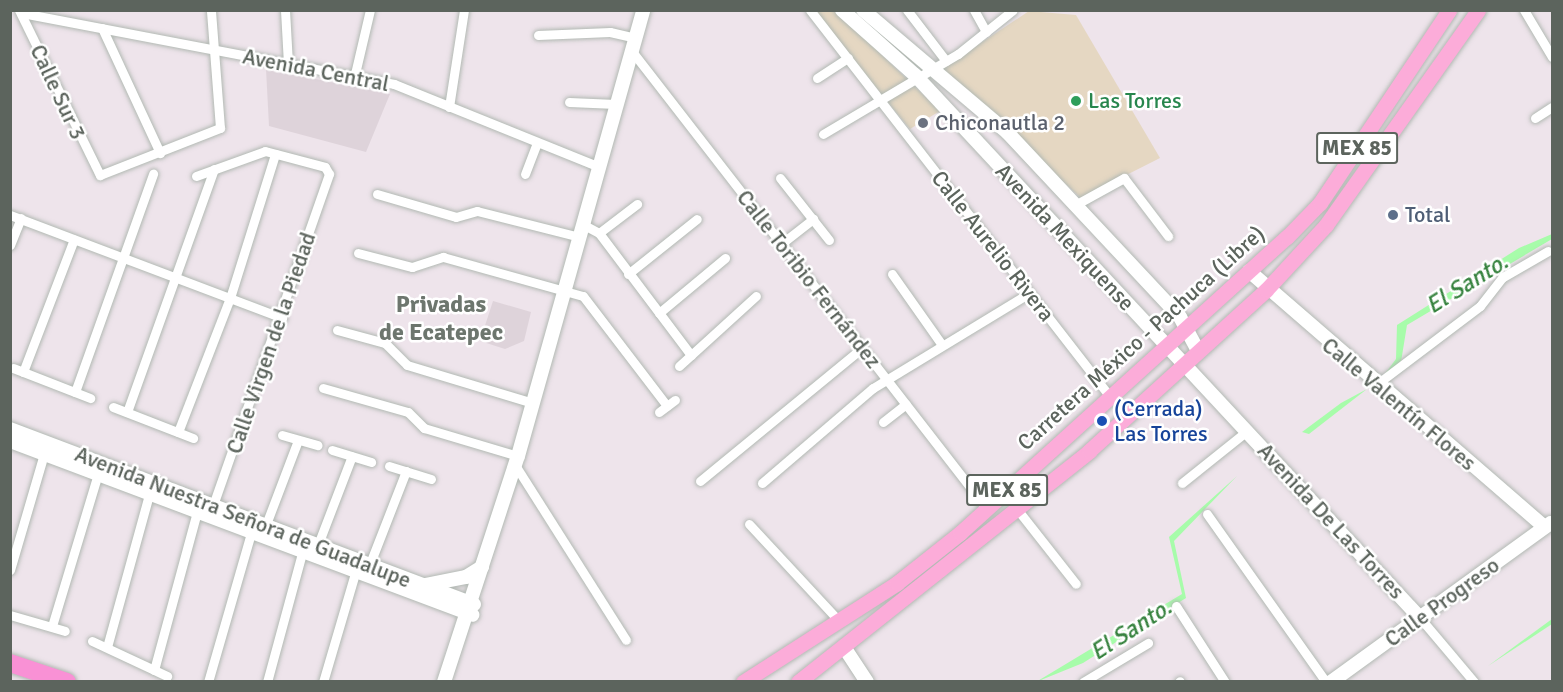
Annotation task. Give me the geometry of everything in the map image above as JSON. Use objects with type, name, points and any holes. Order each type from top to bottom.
[{"type":"highway","points":[[10,663],[67,681]]},
{"type":"main road","points":[[453,681],[471,605],[533,403],[643,10]]},
{"type":"main road","name":"Avenida Mexiquense","points":[[842,10],[915,75],[1184,363]]},
{"type":"main road","name":"Avenida Mexiquense","points":[[863,10],[1007,132],[1186,328],[1198,351]]},
{"type":"main road","name":"Carretera México - Pachuca (Libre)","points":[[743,681],[839,621],[987,509],[1108,395],[1249,271],[1320,203],[1449,10]]},
{"type":"main road","name":"Carretera México - Pachuca (Libre)","points":[[798,681],[1017,509],[1266,290],[1326,225],[1478,10]]},
{"type":"main road","name":"Calle Valentín Flores","points":[[1249,271],[1266,290],[1550,528]]},
{"type":"main road","name":"Avenida De Las Torres","points":[[1184,363],[1421,619]]},
{"type":"main road","name":"Avenida Nuestra Señora de Guadalupe","points":[[10,429],[302,553],[355,573],[471,605]]},
{"type":"main road","name":"Avenida Nuestra Señora de Guadalupe","points":[[10,441],[149,494],[264,527],[424,585],[471,605]]},
{"type":"main road","name":"Calle Progreso","points":[[1331,681],[1550,528]]},
{"type":"main road","points":[[424,585],[466,577],[482,567]]},
{"type":"main road","points":[[444,681],[471,605]]},
{"type":"main road","points":[[844,647],[867,681]]},
{"type":"street","points":[[102,28],[160,153],[220,128],[212,49],[211,10]]},
{"type":"street","points":[[285,10],[288,64]]},
{"type":"street","points":[[354,78],[370,10]]},
{"type":"street","points":[[449,107],[464,10]]},
{"type":"street","name":"Calle Aurelio Rivera","points":[[810,10],[1108,395]]},
{"type":"street","points":[[907,10],[946,61]]},
{"type":"street","points":[[974,10],[986,32]]},
{"type":"street","points":[[823,134],[915,75],[946,61],[1013,10]]},
{"type":"street","points":[[1524,10],[1552,57]]},
{"type":"street","name":"Avenida Central","points":[[20,12],[394,84],[599,167]]},
{"type":"street","name":"Calle Sur 3","points":[[20,12],[97,174],[160,153]]},
{"type":"street","points":[[538,35],[610,32],[633,44]]},
{"type":"street","name":"Calle Toribio Fernández","points":[[633,44],[781,244],[987,509]]},
{"type":"street","points":[[817,78],[848,58]]},
{"type":"street","points":[[569,102],[616,104]]},
{"type":"street","points":[[1535,118],[1552,107]]},
{"type":"street","points":[[525,174],[537,143]]},
{"type":"street","points":[[178,432],[230,298],[275,154],[257,153],[196,176]]},
{"type":"street","name":"Calle Virgen de la Piedad","points":[[154,670],[206,512],[282,318],[328,169],[275,154]]},
{"type":"street","points":[[127,412],[179,279],[214,169]]},
{"type":"street","points":[[75,392],[127,258],[153,174]]},
{"type":"street","points":[[780,178],[829,240]]},
{"type":"street","points":[[1075,205],[1124,178],[1168,237]]},
{"type":"street","points":[[377,194],[456,217],[477,212],[599,233],[637,204]]},
{"type":"street","points":[[10,215],[282,318]]},
{"type":"street","points":[[10,245],[21,219]]},
{"type":"street","points":[[628,274],[697,219]]},
{"type":"street","points":[[781,244],[813,219]]},
{"type":"street","points":[[599,233],[691,355]]},
{"type":"street","points":[[23,372],[74,239]]},
{"type":"street","points":[[1377,384],[1480,306],[1503,277],[1548,251]]},
{"type":"street","points":[[358,253],[412,267],[443,257],[590,301],[667,406]]},
{"type":"street","points":[[659,313],[725,258]]},
{"type":"street","points":[[892,274],[942,345]]},
{"type":"street","points":[[762,483],[886,379],[1029,292]]},
{"type":"street","points":[[680,366],[756,296]]},
{"type":"street","points":[[338,330],[385,343],[407,365],[533,403]]},
{"type":"street","points":[[700,481],[862,348]]},
{"type":"street","points":[[13,368],[90,398]]},
{"type":"street","points":[[323,388],[408,412],[424,428],[516,460],[626,640]]},
{"type":"street","points":[[883,422],[906,404]]},
{"type":"street","points":[[113,406],[193,438]]},
{"type":"street","points":[[1182,483],[1247,431]]},
{"type":"street","points":[[282,435],[318,445]]},
{"type":"street","points":[[264,527],[298,440]]},
{"type":"street","points":[[332,450],[370,462]]},
{"type":"street","points":[[10,570],[44,454]]},
{"type":"street","points":[[317,547],[352,456]]},
{"type":"street","points":[[389,466],[431,479]]},
{"type":"street","points":[[369,566],[406,471]]},
{"type":"street","points":[[52,626],[98,474]]},
{"type":"street","points":[[107,647],[149,494]]},
{"type":"street","points":[[1017,509],[1076,584]]},
{"type":"street","points":[[1207,514],[1326,681]]},
{"type":"street","points":[[749,524],[839,621]]},
{"type":"street","points":[[208,681],[251,533]]},
{"type":"street","points":[[267,681],[302,553]]},
{"type":"street","points":[[323,681],[355,573]]},
{"type":"street","points":[[1176,606],[1225,681]]},
{"type":"street","points":[[10,615],[65,631]]},
{"type":"street","name":"Avenida De Las Torres","points":[[1421,619],[1474,681]]},
{"type":"street","points":[[92,641],[167,676]]},
{"type":"street","points":[[1083,681],[1148,643]]},
{"type":"shaded area","points":[[813,11],[836,11],[940,111],[910,129]]},
{"type":"shaded area","name":"Las Torres","points":[[1029,11],[1076,15],[1160,158],[1081,198],[942,69]]},
{"type":"shaded area","points":[[266,69],[390,94],[366,152],[269,126]]},
{"type":"shaded area","points":[[493,301],[531,312],[524,341],[505,349],[480,341]]},
{"type":"water","name":"El Santo.","points":[[1552,234],[1552,239],[1407,325],[1401,362],[1384,375],[1396,359],[1397,325],[1519,248]]},
{"type":"water","points":[[1367,389],[1309,434],[1302,432],[1341,403]]},
{"type":"water","name":"El Santo.","points":[[1237,476],[1174,541],[1186,598],[1083,663],[1036,682],[1182,594],[1169,537]]},
{"type":"water","points":[[1552,619],[1552,624],[1488,666]]},
{"type":"place","name":"Las Torres","points":[[1076,101]]},
{"type":"place","name":"Chiconautla 2","points":[[923,123]]},
{"type":"place","name":"Total","points":[[1393,215]]},
{"type":"place","name":"(Cerrada) Las Torres","points":[[1102,421]]},
{"type":"district","name":"Privadas de Ecatepec","points":[[441,319]]}]
